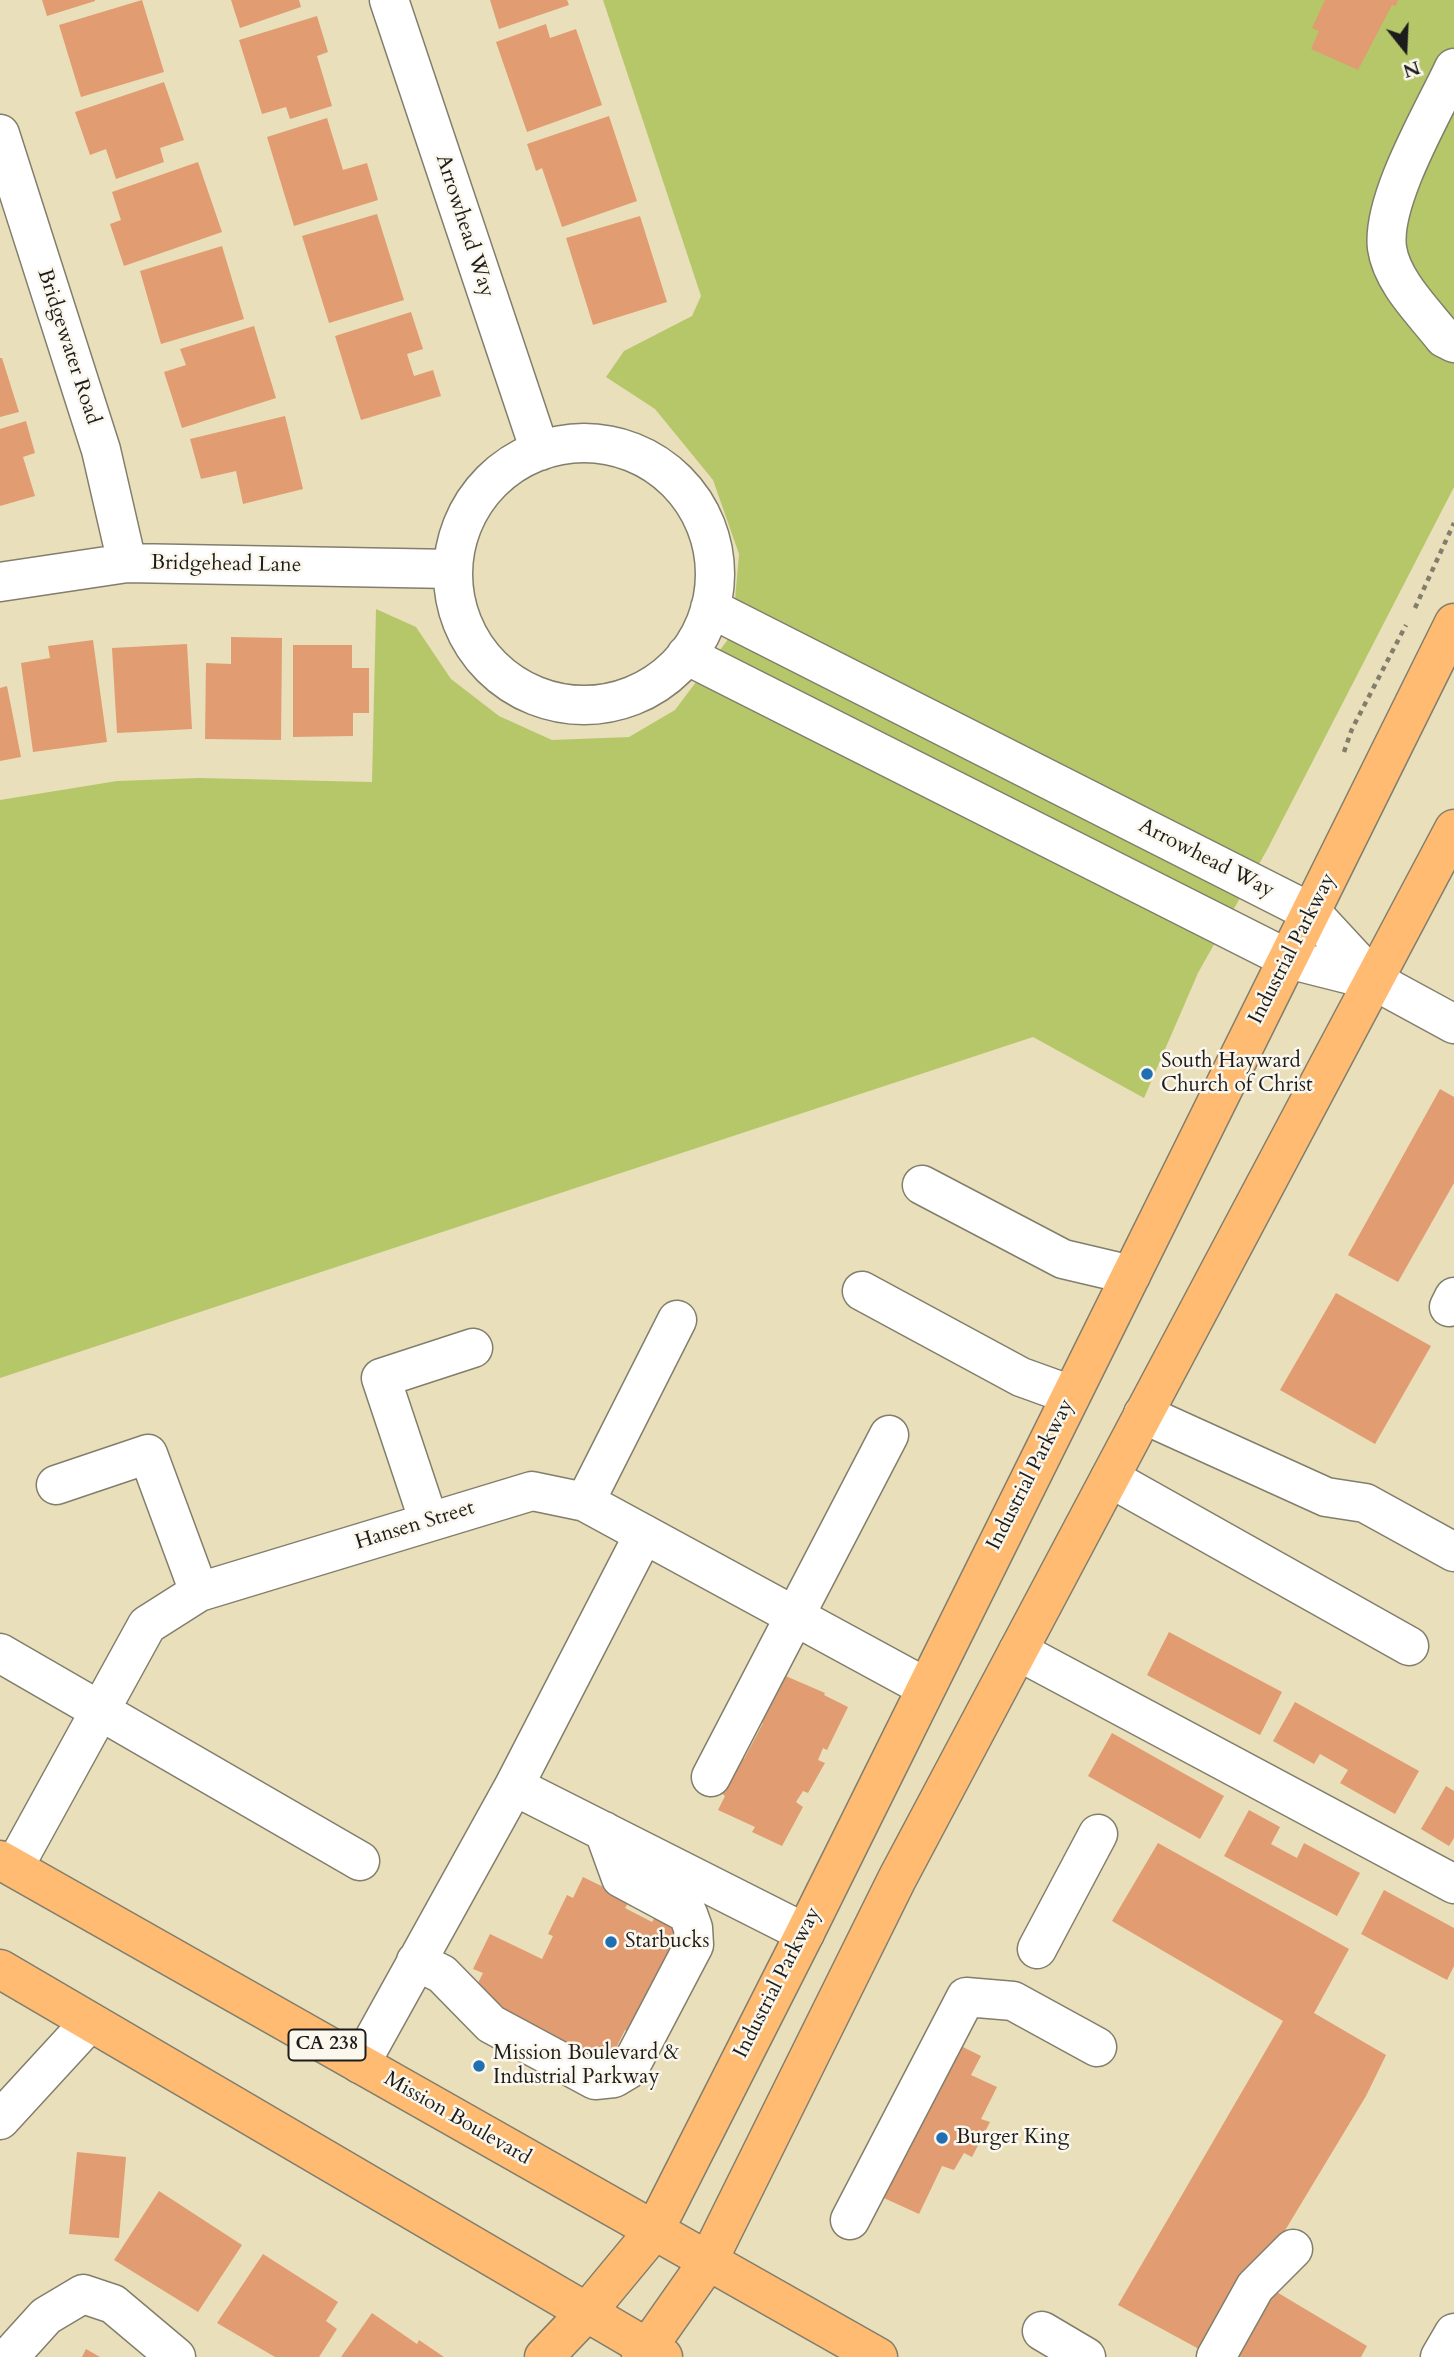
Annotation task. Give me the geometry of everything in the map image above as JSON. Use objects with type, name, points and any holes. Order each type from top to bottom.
[{"type":"main road","name":"Industrial Parkway","points":[[544,2357],[586,2313],[654,2231],[805,1933],[1454,623]]},
{"type":"main road","points":[[0,1969],[586,2313],[651,2354],[707,2263],[897,1879],[1454,828]]},
{"type":"main road","name":"Mission Boulevard","points":[[7,1863],[707,2263],[878,2357]]},
{"type":"street","name":"Arrowhead Way","points":[[389,0],[540,451]]},
{"type":"street","points":[[1451,333],[1402,286],[1387,248],[1391,203],[1454,68]]},
{"type":"street","name":"Bridgewater Road","points":[[0,134],[101,450],[127,563]]},
{"type":"street","points":[[599,444],[636,454],[670,475],[696,507],[711,541],[715,579],[705,625],[686,655],[658,681],[625,698],[585,705],[545,699],[511,682],[485,660],[474,646],[456,601],[453,569],[459,533],[479,495],[502,472],[540,451],[560,445],[599,444]]},
{"type":"street","name":"Bridgehead Lane","points":[[0,582],[127,563],[453,569]]},
{"type":"street","name":"Arrowhead Way","points":[[710,608],[1312,913],[1375,981]]},
{"type":"street","points":[[686,655],[1288,960],[1375,981],[1454,1024]]},
{"type":"street","points":[[922,1185],[1063,1259],[1131,1275]]},
{"type":"street","points":[[862,1291],[1021,1377],[1071,1395]]},
{"type":"street","points":[[585,1502],[677,1320]]},
{"type":"street","points":[[429,1522],[381,1378],[473,1348]]},
{"type":"street","points":[[1143,1414],[1326,1497],[1365,1503],[1454,1552]]},
{"type":"street","points":[[712,1777],[889,1435]]},
{"type":"street","points":[[56,1485],[148,1454],[199,1592]]},
{"type":"street","points":[[1110,1478],[1409,1646]]},
{"type":"street","name":"Hansen Street","points":[[7,1863],[100,1710],[147,1625],[199,1592],[532,1491],[585,1502],[925,1687]]},
{"type":"street","points":[[360,2064],[514,1786],[644,1534]]},
{"type":"street","points":[[1018,1651],[1454,1884]]},
{"type":"street","points":[[0,1653],[360,1861]]},
{"type":"street","points":[[514,1786],[805,1933]]},
{"type":"street","points":[[416,1961],[442,1974],[491,2024],[595,2080],[614,2078],[629,2069],[694,1945],[693,1928],[688,1914],[621,1878],[604,1831]]},
{"type":"street","points":[[1037,1949],[1098,1834]]},
{"type":"street","points":[[850,2220],[966,1997],[1013,2001],[1097,2048]]},
{"type":"street","points":[[0,2120],[90,2022]]},
{"type":"street","points":[[1216,2357],[1255,2287],[1293,2249]]},
{"type":"street","points":[[9,2357],[46,2316],[83,2294],[113,2304],[176,2357]]},
{"type":"street","points":[[1042,2331],[1086,2357]]},
{"type":"street","points":[[1440,2357],[1454,2333]]},
{"type":"green space","points":[[603,0],[1454,0],[1454,487],[1268,848],[1198,973],[1144,1098],[1033,1037],[0,1378],[0,800],[117,781],[199,778],[372,782],[376,609],[416,627],[451,679],[499,716],[552,740],[629,737],[675,710],[732,634],[739,554],[713,480],[655,409],[606,377],[624,351],[692,316],[701,296]]},
{"type":"building","points":[[42,0],[95,0],[95,1],[47,16]]},
{"type":"building","points":[[142,0],[164,72],[81,97],[59,25]]},
{"type":"building","points":[[231,0],[299,0],[301,7],[240,28]]},
{"type":"building","points":[[490,0],[567,0],[569,5],[499,29]]},
{"type":"building","points":[[1325,0],[1398,0],[1396,6],[1392,5],[1358,70],[1311,49],[1319,31],[1312,28]]},
{"type":"building","points":[[317,16],[328,52],[317,56],[332,106],[290,119],[286,107],[262,114],[239,40]]},
{"type":"building","points":[[546,24],[550,38],[576,29],[602,105],[527,132],[496,42]]},
{"type":"building","points":[[164,82],[184,140],[160,148],[164,162],[116,179],[106,149],[90,155],[75,112]]},
{"type":"building","points":[[609,116],[637,201],[562,227],[542,168],[536,171],[527,144]]},
{"type":"building","points":[[327,118],[343,170],[367,163],[378,200],[294,226],[267,137]]},
{"type":"building","points":[[198,162],[222,232],[124,266],[110,224],[121,220],[112,192]]},
{"type":"building","points":[[377,214],[404,300],[329,323],[302,236]]},
{"type":"building","points":[[640,216],[667,302],[593,325],[566,238]]},
{"type":"building","points":[[222,246],[244,319],[161,344],[140,271]]},
{"type":"building","points":[[411,312],[423,349],[407,354],[414,376],[433,370],[441,396],[361,420],[335,336]]},
{"type":"building","points":[[254,326],[276,398],[182,428],[164,372],[186,365],[180,349]]},
{"type":"building","points":[[0,358],[19,412],[0,417]]},
{"type":"building","points":[[285,416],[303,489],[243,504],[236,471],[201,479],[190,439]]},
{"type":"building","points":[[26,421],[35,453],[23,457],[35,496],[0,506],[0,429]]},
{"type":"building","points":[[231,637],[282,638],[281,740],[205,739],[206,663],[231,664]]},
{"type":"building","points":[[93,640],[107,742],[33,752],[21,663],[50,658],[48,646]]},
{"type":"building","points":[[187,644],[192,729],[117,733],[112,648]]},
{"type":"building","points":[[293,645],[352,645],[352,668],[369,668],[369,713],[353,713],[353,736],[293,737]]},
{"type":"building","points":[[7,686],[21,757],[0,761],[0,688]]},
{"type":"building","points":[[1440,1089],[1454,1097],[1454,1183],[1398,1282],[1348,1255]]},
{"type":"building","points":[[1336,1293],[1431,1346],[1375,1444],[1280,1390]]},
{"type":"building","points":[[1169,1632],[1282,1692],[1260,1735],[1147,1675]]},
{"type":"building","points":[[781,1674],[825,1693],[824,1695],[848,1707],[827,1750],[823,1748],[818,1760],[825,1763],[808,1793],[803,1791],[796,1802],[803,1807],[782,1846],[752,1832],[755,1827],[718,1810],[725,1796],[721,1793],[740,1757],[744,1759],[763,1723],[758,1721]]},
{"type":"building","points":[[1295,1702],[1419,1771],[1395,1814],[1340,1783],[1348,1770],[1320,1754],[1314,1764],[1273,1741]]},
{"type":"building","points":[[1112,1733],[1224,1796],[1200,1839],[1088,1776]]},
{"type":"building","points":[[1446,1786],[1454,1791],[1454,1838],[1449,1846],[1421,1829]]},
{"type":"building","points":[[1249,1810],[1280,1827],[1271,1844],[1297,1858],[1304,1843],[1360,1873],[1337,1916],[1224,1856]]},
{"type":"building","points":[[1158,1843],[1349,1949],[1314,2013],[1386,2055],[1366,2096],[1210,2355],[1118,2305],[1283,2021],[1112,1921]]},
{"type":"building","points":[[583,1877],[630,1900],[625,1908],[652,1922],[657,1914],[681,1927],[629,2032],[625,2030],[605,2070],[481,2004],[475,1989],[483,1973],[473,1969],[490,1934],[542,1959],[553,1936],[548,1934],[567,1895],[573,1898]]},
{"type":"building","points":[[1384,1890],[1454,1928],[1454,1966],[1447,1980],[1361,1934]]},
{"type":"building","name":"Burger King","points":[[951,2041],[981,2056],[971,2075],[997,2087],[981,2119],[990,2122],[972,2157],[964,2153],[954,2170],[942,2166],[919,2214],[875,2194]]},
{"type":"building","points":[[77,2152],[126,2157],[119,2238],[69,2234]]},
{"type":"building","points":[[159,2191],[242,2245],[198,2312],[114,2260]]},
{"type":"building","points":[[263,2254],[338,2302],[326,2321],[337,2329],[319,2357],[275,2357],[217,2323]]},
{"type":"building","points":[[1270,2288],[1367,2346],[1361,2357],[1231,2357]]},
{"type":"building","points":[[372,2313],[417,2344],[419,2340],[444,2357],[341,2357]]},
{"type":"building","points":[[86,2349],[100,2357],[82,2357]]},
{"type":"place","name":"South Hayward Church of Christ","points":[[1147,1074]]},
{"type":"place","name":"Starbucks","points":[[611,1942]]},
{"type":"place","name":"Mission Boulevard & Industrial Parkway","points":[[479,2066]]},
{"type":"place","name":"Burger King","points":[[942,2138]]}]
